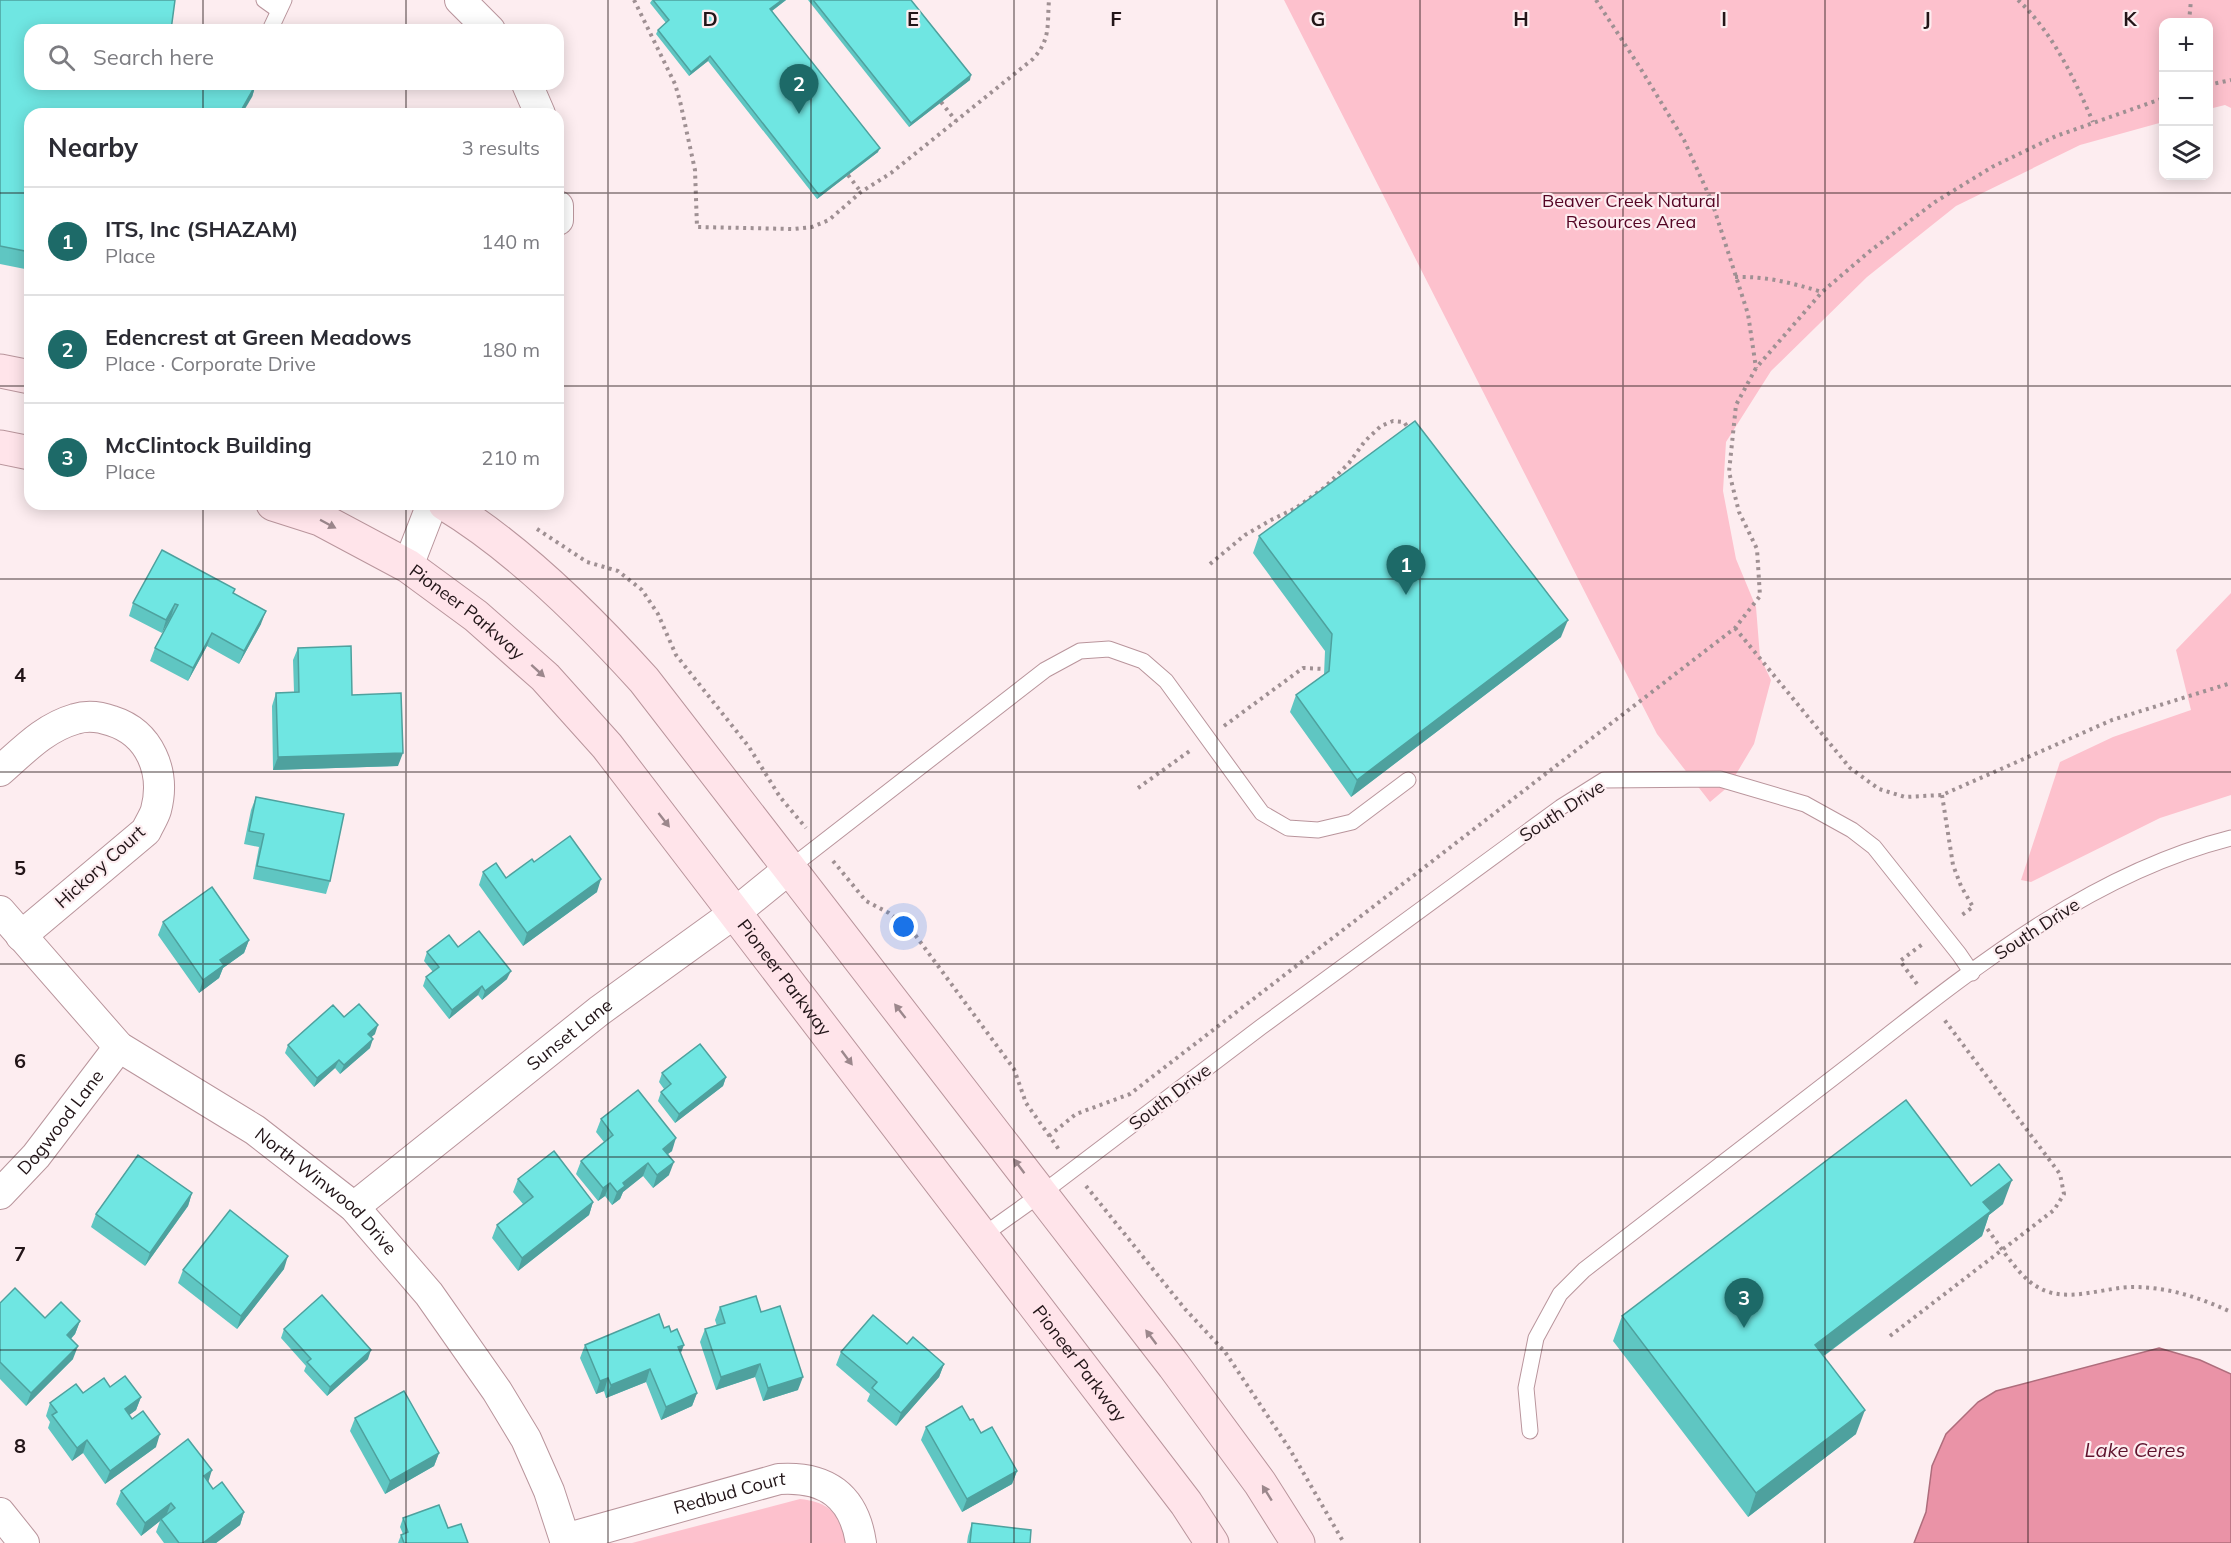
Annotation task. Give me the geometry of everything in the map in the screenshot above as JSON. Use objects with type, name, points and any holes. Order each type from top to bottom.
[{"type":"street","points":[[460,0],[484,24]]},
{"type":"street","points":[[530,90],[537,108]]},
{"type":"street","points":[[0,371],[24,376]]},
{"type":"street","points":[[0,447],[24,452]]},
{"type":"street","name":"Pioneer Parkway","points":[[292,510],[320,519],[408,566],[476,616],[545,677],[607,746],[1185,1503],[1212,1543]]},
{"type":"street","points":[[408,566],[430,510]]},
{"type":"street","points":[[455,510],[514,555],[606,638],[644,680],[1041,1194],[1260,1483],[1298,1543]]},
{"type":"street","name":"Hickory Court","points":[[0,771],[50,729],[78,717],[101,717],[124,724],[145,741],[156,763],[159,787],[155,811],[146,831],[21,936]]},
{"type":"street","name":"Sunset Lane","points":[[354,1207],[599,1011],[735,912],[790,868]]},
{"type":"street","name":"North Winwood Drive","points":[[0,911],[119,1047],[255,1130],[354,1207],[429,1294],[497,1391],[526,1439],[549,1491],[566,1541]]},
{"type":"street","name":"Dogwood Lane","points":[[0,1194],[36,1156],[119,1047]]},
{"type":"street","name":"Redbud Court","points":[[566,1541],[779,1479],[801,1477],[828,1486],[845,1500],[858,1522],[861,1543]]},
{"type":"street","points":[[0,1513],[24,1543]]},
{"type":"lane","points":[[264,0],[281,5],[273,24]]},
{"type":"lane","points":[[790,868],[1045,670],[1080,651],[1109,649],[1143,661],[1166,681],[1262,813],[1288,828],[1318,830],[1352,822],[1408,780]]},
{"type":"lane","name":"South Drive","points":[[982,1236],[1561,807],[1604,780],[1720,779],[1805,804],[1852,830],[1874,847],[1972,973],[2079,900],[2144,868],[2231,838]]},
{"type":"lane","points":[[1530,1431],[1526,1388],[1536,1338],[1560,1294],[1584,1269],[1972,973]]},
{"type":"path","points":[[634,0],[675,84],[680,101],[695,170],[697,227],[794,229],[812,227],[829,220],[861,192],[891,173],[1033,59],[1044,47],[1049,0]]},
{"type":"path","points":[[1596,0],[1684,140],[1712,202],[1748,314],[1756,368]]},
{"type":"path","points":[[2018,0],[2036,17],[2072,75],[2093,122]]},
{"type":"path","points":[[2189,18],[2191,0]]},
{"type":"path","points":[[2213,84],[2231,80]]},
{"type":"path","points":[[1049,1136],[1076,1114],[1130,1094],[1735,628],[1760,596],[1761,583],[1757,549],[1738,512],[1729,472],[1736,405],[1756,368],[1822,292],[1870,251],[1935,202],[1992,167],[2056,135],[2159,99]]},
{"type":"path","points":[[941,102],[956,121]]},
{"type":"path","points":[[848,175],[861,192]]},
{"type":"path","points":[[1735,277],[1756,276],[1784,280],[1822,292]]},
{"type":"path","points":[[1210,564],[1245,535],[1296,508],[1325,487],[1349,464],[1365,441],[1381,426],[1393,421],[1404,422],[1410,430]]},
{"type":"path","points":[[532,525],[587,562],[618,571],[642,590],[658,614],[676,655],[749,747],[780,797],[866,901],[889,913],[913,932],[1014,1069],[1026,1103],[1074,1170],[1185,1309],[1225,1352],[1289,1448],[1344,1543]]},
{"type":"path","points":[[1735,628],[1850,768],[1879,789],[1905,797],[1942,795],[2112,720],[2231,683]]},
{"type":"path","points":[[1138,788],[1303,668],[1324,669]]},
{"type":"path","points":[[1890,1336],[2054,1210],[2064,1194],[2060,1174],[1900,961],[1972,907],[1953,865],[1942,795]]},
{"type":"path","points":[[1982,1221],[2034,1286],[2055,1295],[2134,1287],[2155,1289],[2194,1297],[2231,1312]]},
{"type":"green space","name":"Beaver Creek Natural Resources Area","points":[[1284,0],[2231,0],[2231,108],[2225,105],[2213,108],[2213,18],[2159,18],[2159,123],[2080,145],[1956,206],[1867,277],[1771,371],[1726,442],[1723,491],[1736,559],[1756,607],[1760,657],[1771,680],[1754,744],[1729,786],[1710,802],[1657,734]]},
{"type":"green space","points":[[2231,593],[2231,795],[2160,818],[2031,882],[2021,880],[2060,762],[2113,737],[2191,710],[2176,650]]},
{"type":"green space","points":[[800,1499],[827,1507],[838,1518],[850,1543],[632,1543]]},
{"type":"water","name":"Lake Ceres","points":[[2159,1348],[2200,1360],[2231,1374],[2231,1543],[1914,1543],[1926,1512],[1932,1466],[1946,1434],[1978,1402],[1996,1391]]},
{"type":"building","points":[[0,0],[175,0],[172,24],[24,24],[24,90],[253,90],[242,108],[24,108],[24,251],[0,246]]},
{"type":"building","points":[[653,0],[782,0],[770,9],[880,148],[819,195],[710,56],[691,72],[658,30],[669,20]]},
{"type":"building","points":[[813,0],[911,0],[971,75],[911,123]]},
{"type":"building","points":[[1415,421],[1568,620],[1357,780],[1296,695],[1329,671],[1332,634],[1259,536]]},
{"type":"building","points":[[162,550],[235,589],[233,593],[266,611],[244,651],[212,633],[193,668],[155,648],[178,605],[175,604],[166,620],[133,603]]},
{"type":"building","points":[[351,646],[352,695],[401,693],[403,753],[278,757],[276,693],[299,692],[298,648]]},
{"type":"building","points":[[256,797],[344,814],[330,881],[257,866],[264,834],[249,831]]},
{"type":"building","points":[[570,836],[601,879],[527,933],[483,872],[496,863],[506,878],[532,859],[534,862]]},
{"type":"building","points":[[212,887],[249,940],[220,960],[224,965],[203,980],[163,922]]},
{"type":"building","points":[[479,931],[511,971],[485,991],[482,986],[452,1010],[426,977],[439,967],[427,952],[449,935],[458,947]]},
{"type":"building","points":[[359,1004],[378,1025],[368,1034],[373,1039],[344,1065],[339,1060],[317,1078],[288,1045],[333,1005],[344,1017]]},
{"type":"building","points":[[700,1044],[726,1077],[679,1114],[661,1092],[671,1084],[662,1073]]},
{"type":"building","points":[[638,1090],[676,1138],[663,1149],[674,1162],[657,1175],[648,1163],[623,1183],[625,1186],[617,1192],[610,1183],[603,1188],[581,1161],[613,1135],[601,1119]]},
{"type":"building","points":[[1906,1100],[1971,1186],[1999,1164],[2012,1180],[1983,1202],[1991,1211],[1815,1345],[1865,1410],[1756,1493],[1622,1316]]},
{"type":"building","points":[[554,1151],[593,1202],[522,1258],[497,1225],[533,1197],[518,1179]]},
{"type":"building","points":[[138,1155],[192,1193],[150,1253],[96,1214]]},
{"type":"building","points":[[230,1210],[288,1256],[241,1316],[183,1270]]},
{"type":"building","points":[[15,1288],[45,1318],[61,1302],[80,1321],[67,1335],[78,1346],[31,1393],[0,1362],[0,1303]]},
{"type":"building","points":[[322,1295],[371,1350],[330,1387],[307,1362],[311,1359],[284,1329]]},
{"type":"building","points":[[756,1296],[761,1312],[780,1306],[803,1377],[768,1388],[760,1364],[721,1377],[705,1329],[725,1323],[720,1307]]},
{"type":"building","points":[[659,1314],[664,1328],[669,1326],[671,1332],[677,1329],[684,1345],[678,1347],[697,1393],[666,1407],[650,1369],[611,1385],[608,1378],[600,1381],[585,1345]]},
{"type":"building","points":[[873,1315],[907,1344],[913,1337],[944,1364],[901,1413],[872,1388],[877,1382],[841,1352]]},
{"type":"building","points":[[125,1376],[141,1397],[125,1409],[132,1419],[143,1411],[160,1434],[110,1471],[87,1440],[77,1448],[52,1415],[57,1412],[50,1403],[76,1384],[83,1393],[104,1378],[110,1387]]},
{"type":"building","points":[[404,1391],[439,1453],[390,1481],[355,1418]]},
{"type":"building","points":[[962,1406],[981,1433],[992,1427],[1017,1471],[967,1499],[926,1427]]},
{"type":"building","points":[[188,1439],[212,1470],[204,1476],[213,1489],[222,1482],[244,1512],[203,1543],[179,1543],[161,1519],[175,1508],[171,1503],[145,1523],[121,1491]]},
{"type":"building","points":[[439,1505],[448,1528],[461,1524],[468,1543],[404,1543],[401,1535],[408,1532],[403,1518]]},
{"type":"building","points":[[972,1523],[1031,1530],[1030,1543],[970,1543]]},
{"type":"place","name":"Edencrest at Green Meadows","points":[[799,114]]},
{"type":"place","name":"ITS, Inc (SHAZAM)","points":[[1406,595]]},
{"type":"place","name":"McClintock Building","points":[[1744,1328]]}]
